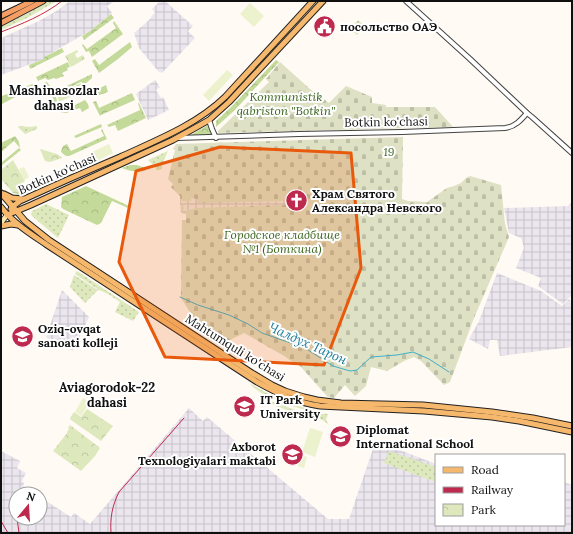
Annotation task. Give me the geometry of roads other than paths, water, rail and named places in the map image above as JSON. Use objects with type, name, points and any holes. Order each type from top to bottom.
[{"type":"highway","points":[[1,16],[32,1]]},
{"type":"highway","points":[[1,23],[43,1]]},
{"type":"main road","name":"Botkin ko'chasi","points":[[12,207],[24,199],[171,134],[203,116],[225,97],[313,1]]},
{"type":"main road","name":"Botkin ko'chasi","points":[[7,215],[32,205],[176,138],[208,120],[237,94],[323,1]]},
{"type":"main road","points":[[270,48],[275,53]]},
{"type":"main road","points":[[203,116],[208,120]]},
{"type":"main road","points":[[87,172],[90,178]]},
{"type":"main road","points":[[1,192],[12,198],[24,199]]},
{"type":"main road","name":"Mahtumquli ko'chasi","points":[[1,192],[25,221],[72,258]]},
{"type":"main road","points":[[32,205],[26,211],[26,218],[49,240]]},
{"type":"main road","name":"Mahtumquli ko'chasi","points":[[1,207],[7,215],[37,239],[72,258],[256,376],[288,392],[311,399],[334,402],[423,405],[533,418],[572,426]]},
{"type":"main road","points":[[1,225],[12,207]]},
{"type":"main road","points":[[1,225],[11,224],[21,226]]},
{"type":"main road","name":"Mahtumquli ko'chasi","points":[[492,414],[526,423],[572,432]]},
{"type":"street","points":[[406,1],[572,154]]},
{"type":"street","name":"Botkin ko'chasi","points":[[176,138],[216,138],[505,128],[515,124],[527,113]]},
{"type":"street","points":[[208,120],[216,138]]},
{"type":"waterway","name":"Чалдух Тарон","points":[[180,297],[198,305],[229,315],[262,333],[305,348],[333,366],[350,371],[357,370],[371,357],[413,352],[429,359],[449,372]]},
{"type":"railway","points":[[1,32],[40,15],[62,1]]},
{"type":"railway","points":[[111,533],[112,512],[119,492],[184,418]]},
{"type":"railway","points":[[1,521],[8,533]]},
{"type":"railway","points":[[18,526],[19,533]]},
{"type":"place","name":"посольство ОАЭ","points":[[325,27]]},
{"type":"place","name":"Храм Святого Александра Невского","points":[[297,201]]},
{"type":"place","name":"Oziq-ovqat sanoati kolleji","points":[[22,336]]},
{"type":"place","name":"IT Park University","points":[[244,407]]},
{"type":"place","name":"Diplomat International School","points":[[341,437]]},
{"type":"place","name":"Axborot Texnologiyalari maktabi","points":[[292,454]]},
{"type":"district","name":"Mashinasozlar dahasi","points":[[54,98]]},
{"type":"district","name":"Aviagorodok-22 dahasi","points":[[107,394]]},
{"type":"park label","name":"Kommunistik qabriston \"Botkin\"","points":[[286,104]]},
{"type":"park label","name":"19","points":[[389,152]]},
{"type":"park label","name":"Городское кладбище №1 (Боткина)","points":[[282,242]]}]
